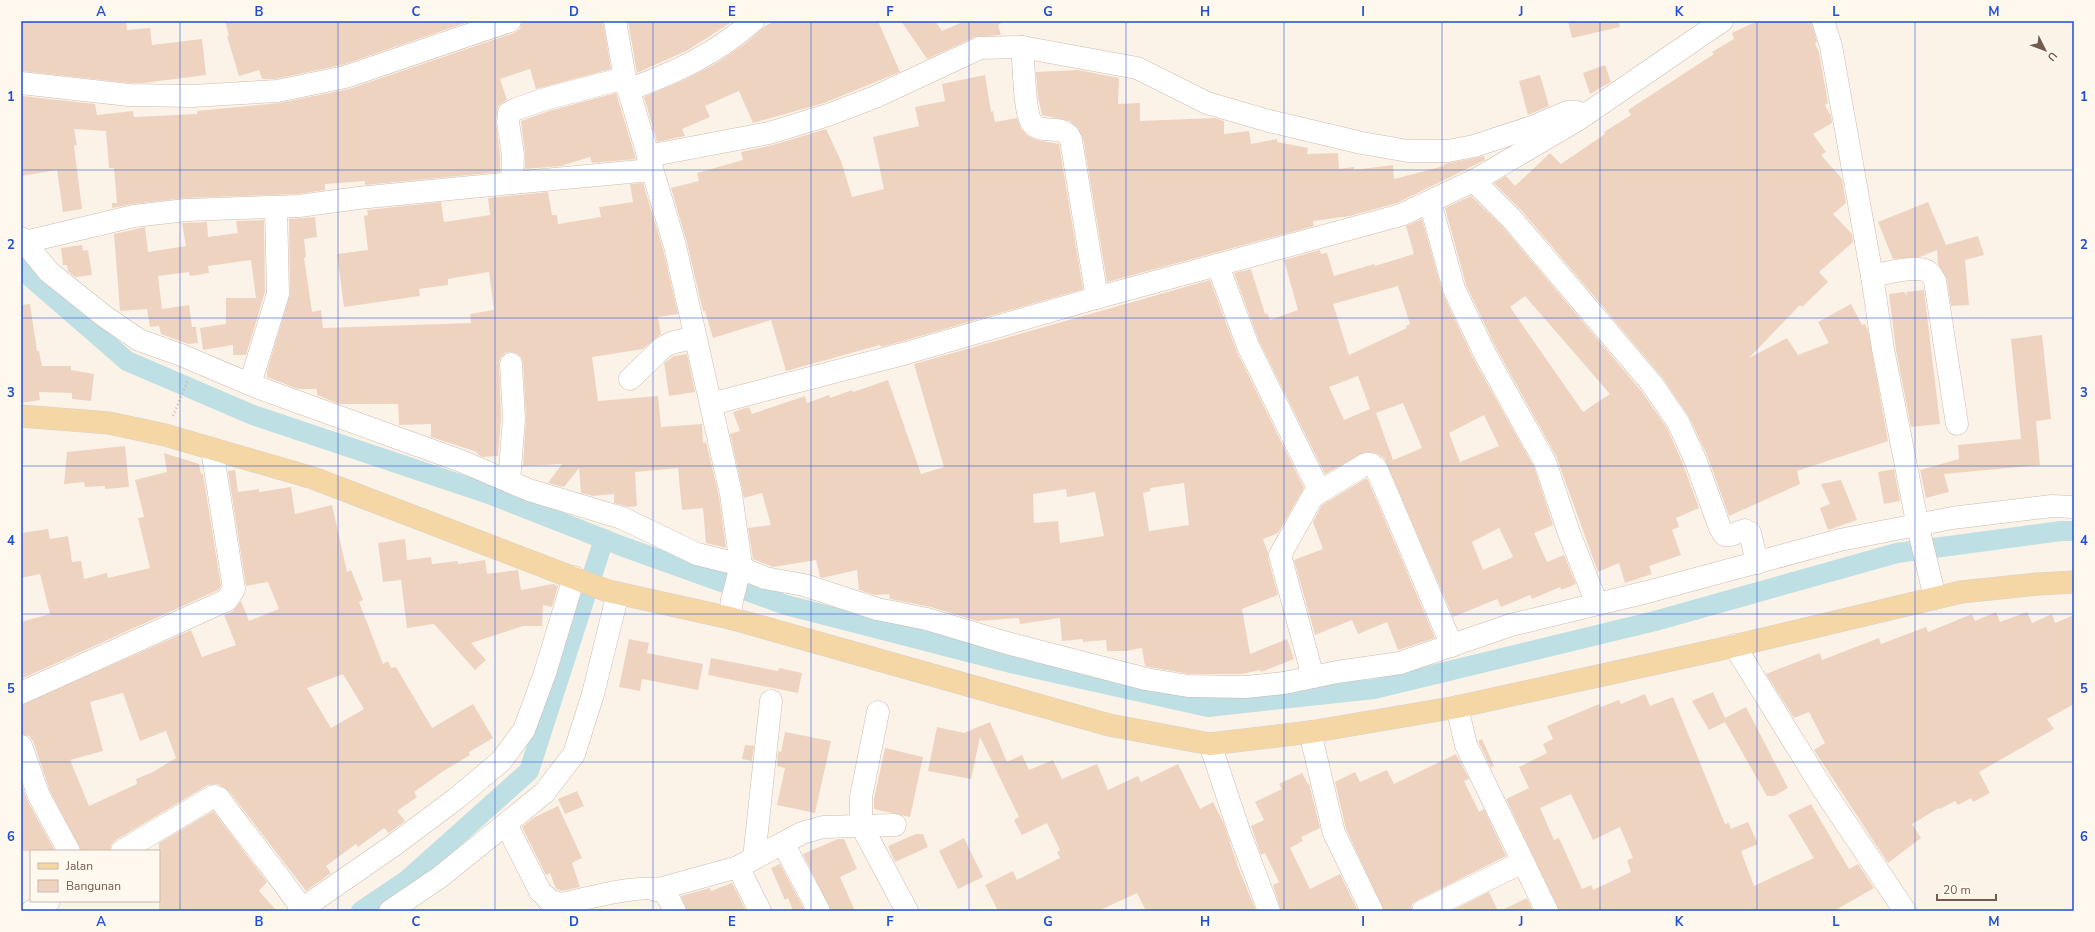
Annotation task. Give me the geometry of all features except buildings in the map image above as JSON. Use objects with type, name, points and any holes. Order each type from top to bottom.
[{"type":"main road","points":[[21,416],[109,423],[165,435],[313,478],[613,592],[731,609],[1109,725],[1210,744],[1310,732],[1457,707],[1734,646],[1961,592],[2074,582]]},
{"type":"street","points":[[21,83],[129,95],[192,96],[277,91],[346,77],[510,21]]},
{"type":"street","points":[[615,21],[626,84],[675,246],[731,494],[740,569],[731,609]]},
{"type":"street","points":[[512,183],[513,154],[508,122],[509,113],[516,108],[545,99],[675,73],[738,34],[753,21]]},
{"type":"street","points":[[711,404],[903,354],[1097,298],[1401,215],[1474,181],[1586,114],[1722,21]]},
{"type":"street","points":[[1823,21],[1830,46],[1872,276],[1883,349],[1918,525],[1935,598]]},
{"type":"street","points":[[1586,114],[1567,112],[1474,146],[1448,151],[1408,151],[1362,143],[1269,121],[1207,103],[1137,68],[1022,47],[980,48],[875,97],[828,115],[769,133],[650,163],[512,183],[358,198],[299,206],[186,210],[134,216],[23,240],[49,272],[104,316],[139,340],[181,355],[250,384],[461,461],[529,490],[622,518],[698,554],[764,578],[804,584],[877,609],[927,619],[1007,643],[1146,679],[1188,686],[1246,687],[1284,684],[1313,677],[1400,663],[1511,625],[1757,563],[1840,540],[1918,525],[2052,506],[2074,507]]},
{"type":"street","points":[[1022,47],[1027,108],[1031,122],[1036,127],[1062,130],[1070,135],[1097,298]]},
{"type":"street","points":[[1474,181],[1512,220],[1652,384],[1678,422],[1695,459],[1720,528],[1725,535],[1731,535],[1746,530],[1750,533],[1757,563]]},
{"type":"street","points":[[1430,202],[1454,289],[1485,354],[1545,462],[1569,533],[1597,604]]},
{"type":"street","points":[[250,384],[278,294],[276,207]]},
{"type":"street","points":[[1218,266],[1248,346],[1320,492]]},
{"type":"street","points":[[1872,276],[1905,270],[1926,270],[1935,281],[1957,424]]},
{"type":"street","points":[[630,379],[662,348],[671,343],[695,337]]},
{"type":"street","points":[[509,481],[514,419],[511,364]]},
{"type":"street","points":[[21,693],[227,600],[234,589],[212,448]]},
{"type":"street","points":[[1313,677],[1280,555],[1313,496],[1366,464],[1371,464],[1376,468],[1452,646]]},
{"type":"street","points":[[124,850],[214,796],[219,798],[246,836],[271,864],[300,910],[394,845],[456,798],[501,761],[524,730],[577,579]]},
{"type":"street","points":[[390,911],[440,877],[544,793],[574,754],[593,694],[613,592]]},
{"type":"street","points":[[1734,646],[1823,789],[1905,911]]},
{"type":"street","points":[[760,911],[746,862],[770,701]]},
{"type":"street","points":[[1457,707],[1466,745],[1547,911]]},
{"type":"street","points":[[878,712],[861,798],[861,825],[907,911]]},
{"type":"street","points":[[1310,732],[1334,833],[1372,911]]},
{"type":"street","points":[[1210,744],[1239,831],[1269,911]]},
{"type":"street","points":[[21,746],[39,796],[68,850]]},
{"type":"street","points":[[506,824],[540,891],[550,901],[562,904],[585,905],[644,887],[662,892],[667,896],[675,911]]},
{"type":"street","points":[[655,890],[746,862],[802,833],[824,827],[895,825]]},
{"type":"street","points":[[783,843],[819,911]]},
{"type":"street","points":[[1423,911],[1523,862]]},
{"type":"street","points":[[32,911],[47,902]]},
{"type":"path","points":[[173,417],[189,375]]},
{"type":"waterway","points":[[21,269],[127,361],[253,415],[489,494],[624,547],[786,605],[1015,664],[1208,707],[1374,689],[1655,621],[1897,553],[2061,531],[2074,531]]},
{"type":"waterway","points":[[361,911],[407,880],[529,771],[604,539]]}]
